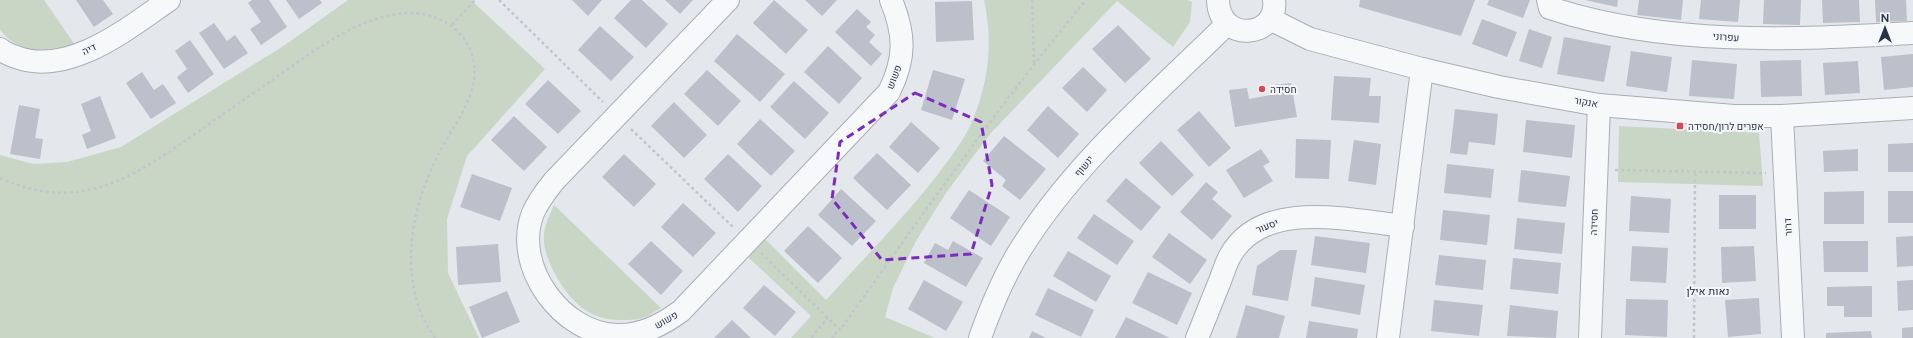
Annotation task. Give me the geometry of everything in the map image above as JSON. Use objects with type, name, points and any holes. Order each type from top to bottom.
[{"type":"street","name":"דיה","points":[[0,49],[26,61],[46,62],[65,59],[87,51],[118,35],[169,0]]},
{"type":"street","name":"פשוש","points":[[728,0],[554,181],[540,198],[532,214],[528,232],[528,246],[536,276],[543,290],[553,302],[568,317],[587,329],[616,335],[635,334],[668,321],[681,311],[889,92],[896,78],[902,38],[898,19],[891,0]]},
{"type":"street","points":[[1218,0],[1221,17],[1227,24],[1237,30],[1249,31],[1257,29],[1272,9]]},
{"type":"street","name":"עפרוני","points":[[1548,0],[1550,8],[1570,14],[1628,27],[1692,35],[1744,39],[1837,37],[1913,33]]},
{"type":"street","name":"אנקור","points":[[1272,9],[1310,39],[1422,70],[1499,87],[1599,105],[1734,116],[1782,116],[1913,108]]},
{"type":"street","name":"ינשוף","points":[[980,338],[1004,280],[1022,248],[1042,218],[1093,155],[1120,125],[1227,24]]},
{"type":"street","points":[[1388,338],[1422,70]]},
{"type":"street","name":"חסידה","points":[[1590,338],[1599,105]]},
{"type":"street","name":"דרור","points":[[1782,116],[1794,338]]},
{"type":"street","name":"יסעור","points":[[1197,338],[1230,256],[1242,239],[1255,230],[1274,222],[1294,218],[1321,216],[1403,226]]},
{"type":"path","points":[[452,24],[474,0]]},
{"type":"path","points":[[1032,0],[1034,63]]},
{"type":"path","points":[[0,178],[47,193],[75,193],[120,181],[152,164],[318,48],[350,28],[372,19],[399,13],[435,17],[452,24],[468,44],[474,80],[464,107],[438,154],[425,183],[417,210],[410,251],[412,280],[420,309],[429,330],[435,338]]},
{"type":"path","points":[[1596,170],[1785,174]]},
{"type":"path","points":[[1694,338],[1695,172]]},
{"type":"path","points":[[812,338],[828,318]]},
{"type":"path","points":[[834,338],[832,336],[840,330]]},
{"type":"highlighted area","points":[[915,93],[981,122],[992,185],[971,254],[882,260],[832,199],[840,142]]},
{"type":"green space","points":[[0,0],[44,0],[75,45],[44,50],[24,47],[15,43],[0,29]]},
{"type":"green space","points":[[348,0],[471,0],[545,69],[467,156],[447,219],[448,273],[479,338],[0,338],[0,155],[33,164],[67,162],[121,147],[285,45]]},
{"type":"green space","points":[[984,0],[1187,0],[1192,2],[1190,22],[1173,47],[1117,1],[990,134],[946,193],[916,241],[893,288],[885,317],[935,338],[791,338],[811,316],[748,257],[764,238],[826,300],[884,238],[939,173],[958,147],[970,126],[983,90],[988,60],[989,45],[987,15]]},
{"type":"green space","points":[[1619,126],[1759,133],[1763,186],[1618,182]]},
{"type":"green space","points":[[554,205],[661,308],[640,319],[609,319],[590,313],[574,301],[555,274],[548,258],[545,246],[545,228]]},
{"type":"building","points":[[76,0],[103,0],[113,14],[94,27]]},
{"type":"building","points":[[252,0],[269,0],[287,27],[261,45],[250,29],[261,22],[248,3]]},
{"type":"building","points":[[286,0],[320,0],[322,3],[299,19]]},
{"type":"building","points":[[572,0],[602,0],[588,16]]},
{"type":"building","points":[[631,0],[642,0],[668,24],[646,48],[614,18]]},
{"type":"building","points":[[665,0],[693,0],[680,14]]},
{"type":"building","points":[[774,0],[808,30],[786,54],[753,23]]},
{"type":"building","points":[[805,0],[837,0],[822,16]]},
{"type":"building","points":[[1360,0],[1475,0],[1461,36],[1359,7]]},
{"type":"building","points":[[1489,0],[1530,0],[1523,18],[1487,5]]},
{"type":"building","points":[[1585,0],[1618,0],[1617,7]]},
{"type":"building","points":[[1639,0],[1683,0],[1681,20],[1637,15]]},
{"type":"building","points":[[1701,0],[1740,0],[1738,22],[1699,19]]},
{"type":"building","points":[[1764,0],[1801,0],[1800,25],[1763,24]]},
{"type":"building","points":[[1822,0],[1859,0],[1860,22],[1823,23]]},
{"type":"building","points":[[1875,0],[1906,0],[1907,21],[1876,22]]},
{"type":"building","points":[[972,1],[974,40],[936,42],[935,2]]},
{"type":"building","points":[[857,9],[871,22],[866,27],[875,35],[869,42],[882,54],[871,66],[835,32]]},
{"type":"building","points":[[1482,19],[1517,32],[1507,57],[1472,44]]},
{"type":"building","points":[[214,23],[227,41],[235,35],[248,53],[224,69],[199,33]]},
{"type":"building","points":[[1118,25],[1151,59],[1125,83],[1092,49]]},
{"type":"building","points":[[600,26],[634,57],[611,81],[578,50]]},
{"type":"building","points":[[1529,29],[1552,37],[1542,68],[1519,61]]},
{"type":"building","points":[[737,34],[785,74],[760,102],[714,61]]},
{"type":"building","points":[[1564,37],[1611,46],[1604,82],[1557,74]]},
{"type":"building","points":[[190,40],[214,74],[188,93],[177,77],[187,69],[175,51]]},
{"type":"building","points":[[828,46],[862,78],[839,104],[804,72]]},
{"type":"building","points":[[1631,51],[1672,57],[1667,92],[1626,86]]},
{"type":"building","points":[[1913,54],[1913,87],[1884,90],[1881,57]]},
{"type":"building","points":[[1692,60],[1737,64],[1734,99],[1689,96]]},
{"type":"building","points":[[1801,60],[1802,96],[1761,97],[1760,61]]},
{"type":"building","points":[[1858,61],[1860,93],[1825,95],[1823,63]]},
{"type":"building","points":[[1083,67],[1107,90],[1087,112],[1062,88]]},
{"type":"building","points":[[707,70],[741,101],[718,126],[684,94]]},
{"type":"building","points":[[933,70],[965,79],[952,120],[921,110]]},
{"type":"building","points":[[142,72],[154,90],[163,84],[176,103],[151,119],[126,83]]},
{"type":"building","points":[[1334,76],[1371,78],[1369,96],[1381,96],[1379,123],[1331,120]]},
{"type":"building","points":[[548,80],[581,111],[558,134],[525,104]]},
{"type":"building","points":[[794,81],[829,113],[805,139],[770,107]]},
{"type":"building","points":[[1291,83],[1297,117],[1235,127],[1229,90],[1247,88],[1249,99],[1276,94],[1274,85]]},
{"type":"building","points":[[100,96],[116,138],[87,149],[82,135],[91,131],[81,104]]},
{"type":"building","points":[[674,102],[707,135],[684,158],[651,126]]},
{"type":"building","points":[[19,105],[40,109],[35,138],[43,139],[40,159],[10,154]]},
{"type":"building","points":[[1048,106],[1079,134],[1058,158],[1027,130]]},
{"type":"building","points":[[1455,109],[1498,114],[1495,145],[1469,142],[1467,155],[1450,153]]},
{"type":"building","points":[[1199,111],[1231,148],[1209,167],[1177,130]]},
{"type":"building","points":[[514,116],[547,147],[524,171],[491,140]]},
{"type":"building","points":[[760,119],[795,151],[771,176],[737,144]]},
{"type":"building","points":[[1526,120],[1575,125],[1572,158],[1523,152]]},
{"type":"building","points":[[911,122],[940,148],[918,173],[889,147]]},
{"type":"building","points":[[1004,136],[1046,169],[1020,200],[1002,186],[1006,180],[983,161]]},
{"type":"building","points":[[1296,139],[1331,140],[1329,179],[1295,178]]},
{"type":"building","points":[[1354,140],[1381,144],[1376,185],[1348,181]]},
{"type":"building","points":[[1161,141],[1194,175],[1172,196],[1139,163]]},
{"type":"building","points":[[1913,143],[1913,172],[1888,172],[1888,144]]},
{"type":"building","points":[[1261,149],[1270,162],[1263,166],[1273,181],[1244,198],[1226,170]]},
{"type":"building","points":[[1858,149],[1858,171],[1824,172],[1823,151]]},
{"type":"building","points":[[877,153],[911,185],[887,210],[853,178]]},
{"type":"building","points":[[624,154],[656,184],[634,207],[602,177]]},
{"type":"building","points":[[728,154],[762,186],[738,212],[704,179]]},
{"type":"building","points":[[1447,164],[1494,169],[1491,198],[1444,193]]},
{"type":"building","points":[[1521,170],[1570,176],[1566,207],[1518,202]]},
{"type":"building","points":[[472,174],[512,188],[500,221],[460,207]]},
{"type":"building","points":[[1126,178],[1161,207],[1141,231],[1106,201]]},
{"type":"building","points":[[1206,182],[1218,192],[1212,199],[1232,216],[1212,240],[1180,212]]},
{"type":"building","points":[[841,189],[876,221],[852,246],[818,215]]},
{"type":"building","points":[[969,190],[1010,217],[991,246],[950,218]]},
{"type":"building","points":[[1864,191],[1864,224],[1824,224],[1824,192]]},
{"type":"building","points":[[1888,191],[1913,191],[1913,223],[1888,223]]},
{"type":"building","points":[[1719,195],[1756,195],[1756,229],[1719,229]]},
{"type":"building","points":[[1631,196],[1671,199],[1669,233],[1629,231]]},
{"type":"building","points":[[683,203],[716,233],[693,257],[661,227]]},
{"type":"building","points":[[1443,210],[1490,215],[1487,245],[1440,240]]},
{"type":"building","points":[[1094,214],[1134,241],[1117,265],[1077,238]]},
{"type":"building","points":[[1517,218],[1565,223],[1562,254],[1514,249]]},
{"type":"building","points":[[808,226],[842,258],[818,283],[784,251]]},
{"type":"building","points":[[1169,233],[1207,260],[1190,284],[1152,257]]},
{"type":"building","points":[[1315,236],[1370,243],[1366,273],[1311,265]]},
{"type":"building","points":[[1913,236],[1913,266],[1897,267],[1896,237]]},
{"type":"building","points":[[651,241],[683,271],[661,295],[628,264]]},
{"type":"building","points":[[953,241],[983,258],[966,287],[924,263],[935,243],[948,250]]},
{"type":"building","points":[[1823,241],[1868,241],[1868,272],[1824,272]]},
{"type":"building","points":[[498,244],[501,282],[458,285],[456,247]]},
{"type":"building","points":[[1632,246],[1668,248],[1666,283],[1630,281]]},
{"type":"building","points":[[1754,246],[1756,281],[1722,283],[1721,247]]},
{"type":"building","points":[[1280,250],[1297,250],[1288,301],[1252,295],[1257,266]]},
{"type":"building","points":[[1068,251],[1111,276],[1096,302],[1053,276]]},
{"type":"building","points":[[1439,255],[1486,260],[1483,290],[1435,285]]},
{"type":"building","points":[[1513,258],[1561,263],[1558,294],[1510,289]]},
{"type":"building","points":[[1148,272],[1192,293],[1177,325],[1132,303]]},
{"type":"building","points":[[1315,277],[1365,285],[1360,315],[1311,306]]},
{"type":"building","points":[[924,280],[963,302],[946,331],[908,309]]},
{"type":"building","points":[[1913,280],[1913,310],[1898,311],[1897,281]]},
{"type":"building","points":[[764,285],[796,312],[775,336],[743,308]]},
{"type":"building","points":[[1872,286],[1872,317],[1844,317],[1844,306],[1827,306],[1827,287]]},
{"type":"building","points":[[1048,288],[1094,310],[1081,337],[1035,315]]},
{"type":"building","points":[[507,291],[520,322],[482,338],[469,307]]},
{"type":"building","points":[[1759,298],[1761,334],[1728,337],[1725,300]]},
{"type":"building","points":[[1626,299],[1668,300],[1667,337],[1625,335]]},
{"type":"building","points":[[1434,300],[1483,305],[1479,336],[1431,331]]},
{"type":"building","points":[[1246,305],[1285,316],[1279,338],[1236,338]]},
{"type":"building","points":[[1510,305],[1558,311],[1556,338],[1507,336]]},
{"type":"building","points":[[1126,317],[1170,338],[1115,338]]},
{"type":"building","points":[[732,320],[751,338],[714,338]]},
{"type":"building","points":[[1309,321],[1358,329],[1357,338],[1306,338]]},
{"type":"building","points":[[1913,327],[1913,338],[1902,338],[1902,328]]},
{"type":"building","points":[[1032,331],[1046,338],[1029,338]]},
{"type":"building","points":[[1871,331],[1872,338],[1826,338],[1826,333]]},
{"type":"place","name":"חסידה","points":[[1262,89]]},
{"type":"place","name":"אפרים לרון/חסידה","points":[[1680,126]]},
{"type":"district","name":"נאות אילן","points":[[1708,291]]}]
